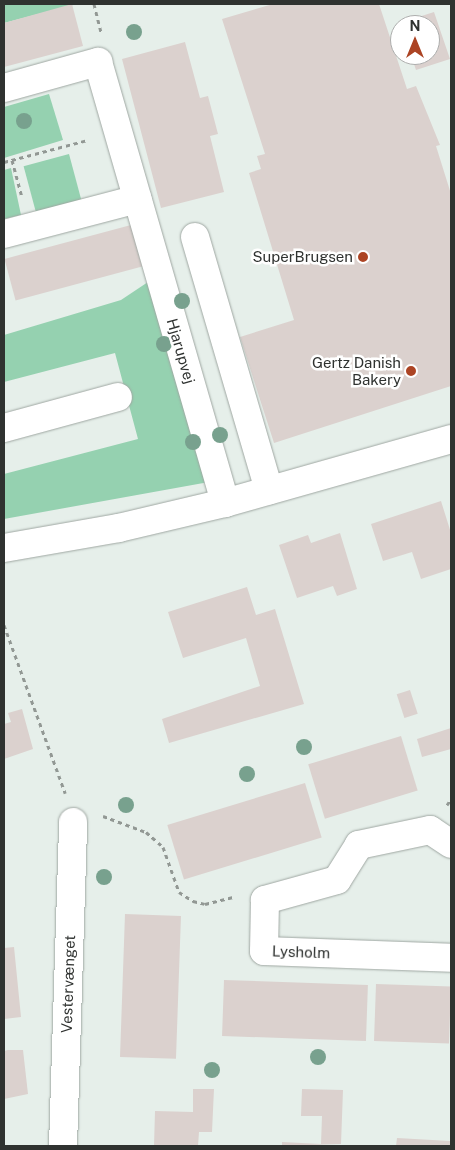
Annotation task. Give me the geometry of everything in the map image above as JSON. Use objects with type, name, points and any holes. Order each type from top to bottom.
[{"type":"street","name":"Hjarupvej","points":[[4,88],[98,62],[225,503]]},
{"type":"street","points":[[4,234],[137,199]]},
{"type":"street","points":[[195,238],[269,490]]},
{"type":"street","points":[[4,428],[118,397]]},
{"type":"street","points":[[4,548],[119,528],[225,503],[451,440]]},
{"type":"street","name":"Vestervænget","points":[[63,1146],[73,822]]},
{"type":"street","points":[[265,900],[337,880],[359,845],[430,830],[451,844]]},
{"type":"street","name":"Lysholm","points":[[265,900],[264,951],[451,958]]},
{"type":"path","points":[[4,162],[118,132]]},
{"type":"path","points":[[12,160],[30,227]]},
{"type":"path","points":[[4,624],[62,783],[73,822],[105,815],[146,832],[164,847],[179,892],[193,902],[205,904],[236,896],[265,900]]},
{"type":"green space","points":[[4,4],[77,4],[4,23]]},
{"type":"green space","points":[[49,94],[63,140],[4,158],[4,107]]},
{"type":"green space","points":[[69,154],[82,203],[37,215],[24,166]]},
{"type":"green space","points":[[11,168],[21,215],[4,219],[4,170]]},
{"type":"green space","points":[[151,280],[209,482],[4,519],[4,474],[138,439],[115,353],[4,382],[4,335],[121,300]]},
{"type":"building","points":[[72,4],[83,46],[4,67],[4,23]]},
{"type":"building","name":"SuperBrugsen","points":[[273,4],[379,4],[390,37],[390,65],[399,65],[407,89],[416,86],[440,145],[436,146],[451,194],[451,386],[274,443],[240,337],[294,320],[249,173],[261,169],[257,156],[265,154],[222,19]]},
{"type":"building","points":[[440,30],[450,59],[440,62]]},
{"type":"building","points":[[185,42],[200,98],[208,96],[218,134],[210,136],[224,192],[161,208],[122,59]]},
{"type":"building","points":[[414,65],[431,65],[416,70]]},
{"type":"building","points":[[131,225],[142,267],[16,300],[4,259]]},
{"type":"building","points":[[441,501],[451,533],[451,569],[421,579],[412,552],[383,561],[371,524]]},
{"type":"building","points":[[340,533],[357,589],[337,596],[333,586],[297,598],[279,545],[308,535],[311,543]]},
{"type":"building","points":[[247,587],[256,615],[275,609],[304,704],[169,743],[162,719],[260,686],[246,638],[183,658],[168,612]]},
{"type":"building","points":[[410,690],[418,714],[404,718],[397,694]]},
{"type":"building","points":[[22,709],[33,749],[4,759],[4,724],[11,722],[8,713]]},
{"type":"building","points":[[451,728],[451,749],[422,757],[417,739]]},
{"type":"building","points":[[401,736],[418,791],[325,819],[308,764]]},
{"type":"building","points":[[305,783],[322,838],[184,880],[167,825]]},
{"type":"building","points":[[125,914],[181,916],[176,1059],[120,1057]]},
{"type":"building","points":[[14,947],[21,1017],[4,1019],[4,948]]},
{"type":"building","points":[[224,980],[368,985],[366,1041],[222,1036]]},
{"type":"building","points":[[376,984],[451,987],[449,1044],[374,1041]]},
{"type":"building","points":[[23,1050],[28,1094],[4,1099],[4,1051]]},
{"type":"building","points":[[193,1089],[214,1089],[212,1132],[199,1132],[198,1146],[154,1146],[155,1111],[193,1112]]},
{"type":"building","points":[[302,1089],[343,1090],[341,1144],[282,1146],[282,1142],[321,1144],[322,1116],[301,1116]]},
{"type":"building","points":[[397,1138],[450,1141],[450,1146],[396,1146]]},
{"type":"place","name":"SuperBrugsen","points":[[363,257]]},
{"type":"place","name":"Gertz Danish Bakery","points":[[411,371]]}]
